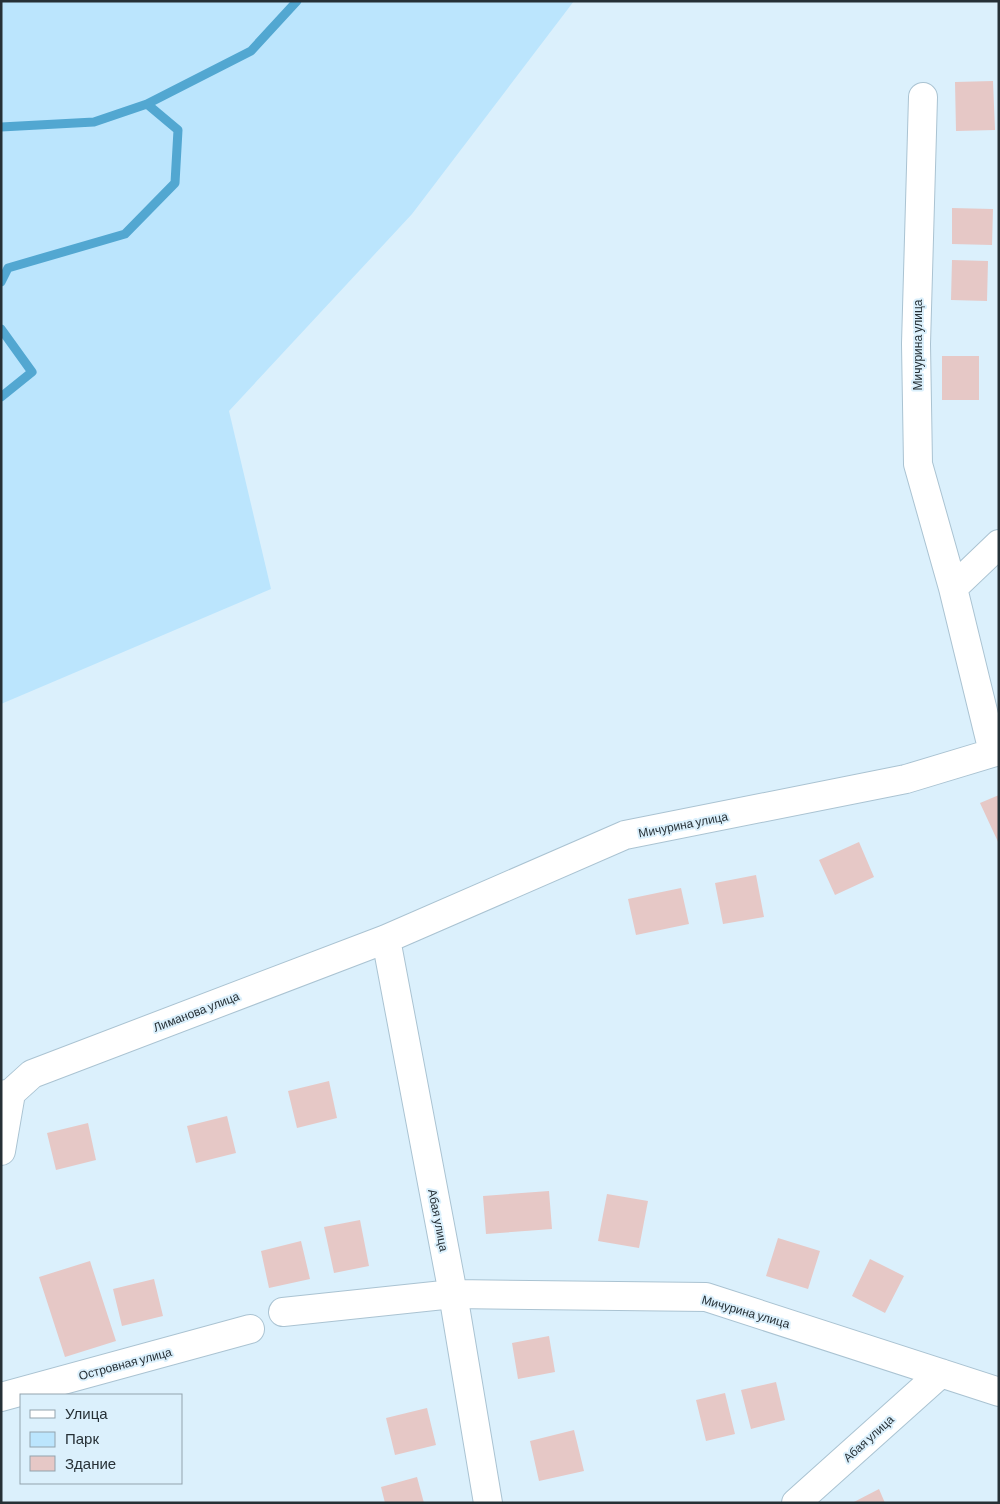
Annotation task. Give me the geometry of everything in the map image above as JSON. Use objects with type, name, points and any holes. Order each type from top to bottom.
[{"type":"street","name":"Мичурина улица","points":[[386,939],[625,836],[906,779],[996,751],[918,464],[916,344],[923,97]]},
{"type":"street","points":[[953,588],[999,544]]},
{"type":"street","name":"Лиманова улица","points":[[1,1151],[6,1094],[32,1074],[386,939]]},
{"type":"street","name":"Абая улица","points":[[386,939],[453,1294],[488,1503]]},
{"type":"street","name":"Мичурина улица","points":[[453,1294],[706,1297],[999,1392]]},
{"type":"street","points":[[283,1312],[453,1294]]},
{"type":"street","name":"Островная улица","points":[[1,1397],[250,1329]]},
{"type":"street","name":"Абая улица","points":[[796,1503],[940,1373]]},
{"type":"green space","points":[[1,1],[574,1],[412,214],[229,411],[271,589],[1,704]]},
{"type":"building","points":[[993,81],[995,130],[956,131],[955,82]]},
{"type":"building","points":[[952,208],[993,209],[992,245],[952,244]]},
{"type":"building","points":[[952,260],[988,261],[987,301],[951,300]]},
{"type":"building","points":[[942,356],[979,356],[979,400],[942,400]]},
{"type":"building","points":[[999,795],[999,844],[980,803]]},
{"type":"building","points":[[859,842],[874,877],[835,895],[819,860]]},
{"type":"building","points":[[756,875],[764,917],[723,924],[715,883]]},
{"type":"building","points":[[681,888],[689,924],[636,935],[628,899]]},
{"type":"building","points":[[329,1081],[337,1118],[297,1128],[288,1091]]},
{"type":"building","points":[[227,1116],[236,1153],[196,1163],[187,1126]]},
{"type":"building","points":[[88,1123],[96,1160],[56,1170],[47,1133]]},
{"type":"building","points":[[549,1191],[552,1229],[486,1234],[483,1196]]},
{"type":"building","points":[[607,1194],[648,1201],[639,1248],[598,1241]]},
{"type":"building","points":[[360,1220],[369,1266],[334,1273],[324,1227]]},
{"type":"building","points":[[778,1238],[820,1251],[808,1289],[766,1276]]},
{"type":"building","points":[[301,1241],[310,1279],[269,1288],[261,1251]]},
{"type":"building","points":[[870,1259],[904,1276],[885,1313],[852,1296]]},
{"type":"building","points":[[90,1261],[116,1341],[65,1357],[39,1277]]},
{"type":"building","points":[[154,1279],[163,1316],[122,1326],[113,1289]]},
{"type":"building","points":[[549,1336],[555,1372],[518,1379],[512,1343]]},
{"type":"building","points":[[776,1382],[785,1420],[751,1429],[741,1390]]},
{"type":"building","points":[[725,1393],[735,1434],[706,1441],[696,1400]]},
{"type":"building","points":[[427,1408],[436,1445],[395,1455],[386,1418]]},
{"type":"building","points":[[574,1430],[584,1471],[539,1481],[530,1441]]},
{"type":"building","points":[[417,1477],[424,1503],[385,1503],[381,1487]]},
{"type":"building","points":[[879,1489],[885,1503],[852,1503]]},
{"type":"waterway","points":[[1,127],[94,122],[147,104],[251,51],[297,1]]},
{"type":"waterway","points":[[1,282],[8,268],[125,234],[175,183],[178,130],[147,104]]},
{"type":"waterway","points":[[1,329],[32,372],[1,397]]}]
